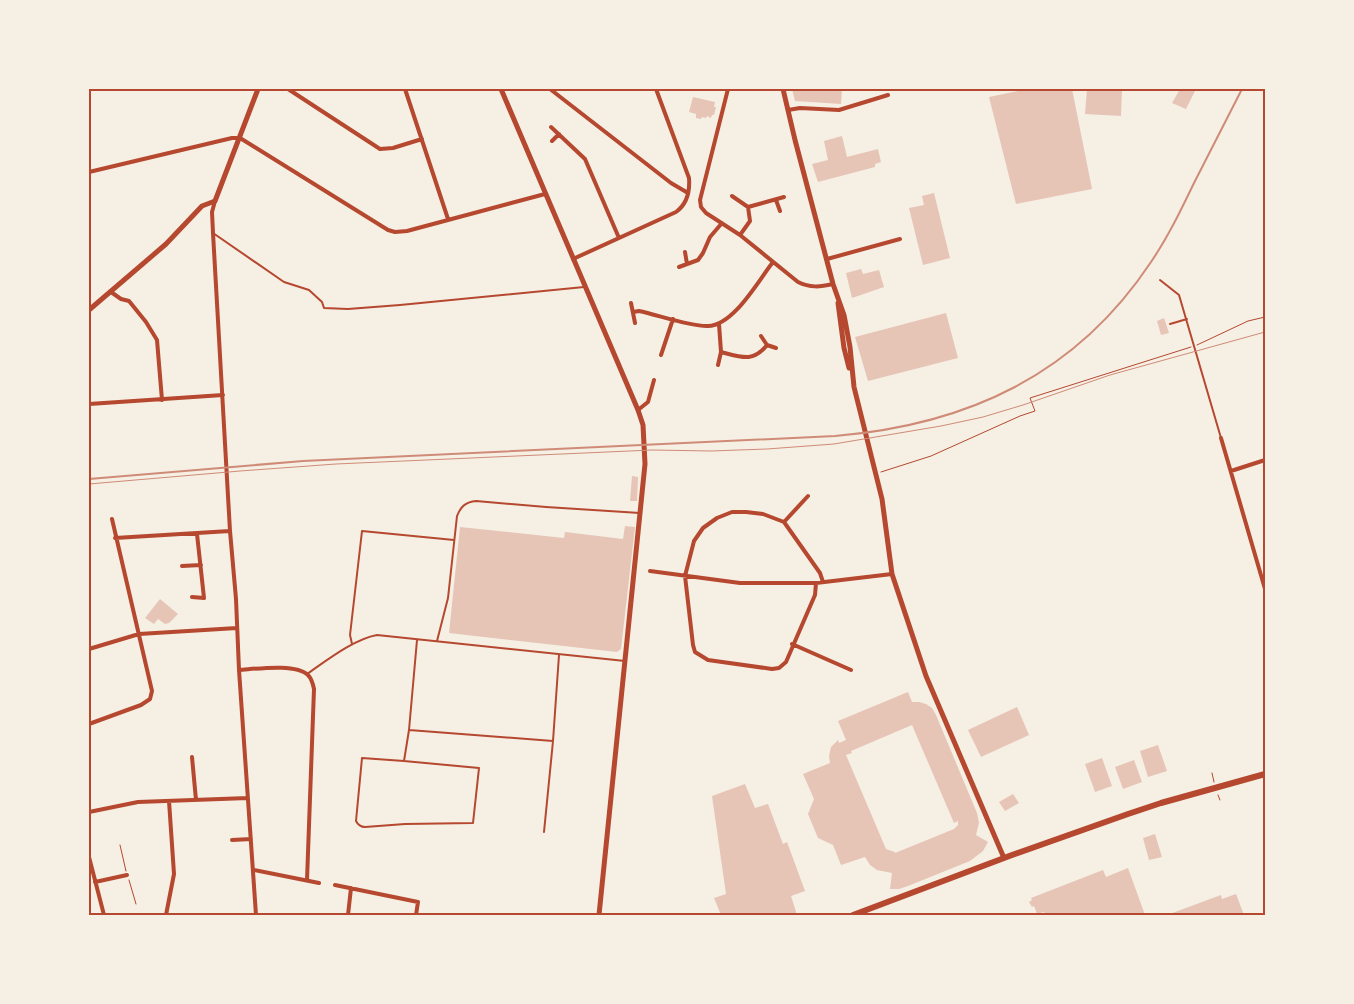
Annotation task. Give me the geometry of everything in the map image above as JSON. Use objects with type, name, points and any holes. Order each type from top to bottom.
[{"type":"highway","points":[[853,915],[1004,858],[1161,803],[1265,774]]},
{"type":"street","points":[[256,915],[230,531],[212,212],[258,89]]},
{"type":"street","points":[[288,89],[380,149],[393,148],[422,139]]},
{"type":"street","points":[[405,89],[448,219]]},
{"type":"street","points":[[501,89],[638,410],[643,426],[645,464],[599,915]]},
{"type":"street","points":[[550,89],[671,183],[688,193]]},
{"type":"street","points":[[573,259],[676,212],[686,202],[689,178],[656,89]]},
{"type":"street","points":[[728,89],[700,200],[701,207],[706,213],[740,235],[805,286],[821,287],[833,284]]},
{"type":"street","points":[[783,89],[833,284],[844,315],[851,373],[860,416],[882,499],[892,574],[926,676],[1004,858]]},
{"type":"street","points":[[788,110],[800,108],[839,110],[888,94]]},
{"type":"street","points":[[552,127],[585,159],[619,238]]},
{"type":"street","points":[[552,141],[559,134]]},
{"type":"street","points":[[89,172],[232,138],[240,138],[388,230],[395,232],[407,231],[545,194]]},
{"type":"street","points":[[732,196],[748,207],[750,221],[740,235]]},
{"type":"street","points":[[748,207],[784,197]]},
{"type":"street","points":[[776,200],[780,211]]},
{"type":"street","points":[[89,310],[166,244],[202,206],[215,201]]},
{"type":"street","points":[[679,268],[698,260],[710,237],[722,223]]},
{"type":"street","points":[[827,258],[900,238]]},
{"type":"street","points":[[685,252],[687,264]]},
{"type":"street","points":[[633,312],[639,311],[697,325],[709,326],[719,324],[738,308],[773,262]]},
{"type":"street","points":[[111,292],[121,299],[129,301],[146,322],[157,340],[162,400]]},
{"type":"street","points":[[631,303],[635,324]]},
{"type":"street","points":[[661,355],[673,319]]},
{"type":"street","points":[[718,365],[721,352],[719,324]]},
{"type":"street","points":[[761,336],[767,345],[776,348]]},
{"type":"street","points":[[721,352],[749,358],[762,351],[767,345]]},
{"type":"street","points":[[638,410],[648,402],[654,380]]},
{"type":"street","points":[[89,404],[223,395]]},
{"type":"street","points":[[1221,438],[1265,589]]},
{"type":"street","points":[[1231,471],[1265,460]]},
{"type":"street","points":[[784,522],[808,496]]},
{"type":"street","points":[[816,583],[815,595],[792,644],[786,662],[779,668],[772,669],[708,660],[695,652],[692,646],[685,576],[694,541],[703,528],[717,518],[732,512],[746,512],[763,514],[784,522],[820,573],[823,582]]},
{"type":"street","points":[[89,724],[141,705],[150,699],[152,691],[112,519]]},
{"type":"street","points":[[115,538],[230,531]]},
{"type":"street","points":[[192,598],[204,598],[197,534]]},
{"type":"street","points":[[182,566],[200,565]]},
{"type":"street","points":[[650,571],[740,583],[816,583],[892,574]]},
{"type":"street","points":[[89,649],[140,634],[237,628]]},
{"type":"street","points":[[792,644],[851,670]]},
{"type":"street","points":[[239,670],[298,669],[307,674],[314,689],[307,880]]},
{"type":"street","points":[[192,757],[196,800]]},
{"type":"street","points":[[89,812],[138,802],[248,798]]},
{"type":"street","points":[[166,915],[174,874],[169,800]]},
{"type":"street","points":[[232,840],[251,839]]},
{"type":"street","points":[[89,857],[104,915]]},
{"type":"street","points":[[254,870],[319,883]]},
{"type":"street","points":[[96,882],[127,875]]},
{"type":"street","points":[[335,885],[418,902],[416,915]]},
{"type":"street","points":[[348,915],[351,888]]},
{"type":"lane","points":[[213,233],[284,282],[309,290],[322,302],[324,308],[348,309],[584,287]]},
{"type":"lane","points":[[1160,280],[1179,294],[1221,438]]},
{"type":"lane","points":[[1170,324],[1187,319]]},
{"type":"lane","points":[[437,642],[448,598],[459,511],[470,501],[640,512]]},
{"type":"lane","points":[[352,644],[350,635],[362,531],[454,540]]},
{"type":"lane","points":[[307,674],[352,644],[365,637],[377,635],[625,661]]},
{"type":"lane","points":[[404,761],[409,730],[417,640]]},
{"type":"lane","points":[[544,832],[559,655]]},
{"type":"lane","points":[[409,730],[553,741]]},
{"type":"lane","points":[[362,758],[404,761],[478,768],[473,823],[405,824],[365,827],[358,824],[356,821],[362,758]]},
{"type":"path","points":[[875,473],[931,456],[1035,411],[1030,398],[1198,344],[1248,321],[1265,317]]},
{"type":"building","points":[[792,89],[842,89],[841,104],[795,101]]},
{"type":"building","points":[[1028,89],[1072,89],[1092,189],[1016,204],[989,97]]},
{"type":"building","points":[[1087,89],[1122,89],[1121,116],[1085,114]]},
{"type":"building","points":[[1180,89],[1196,89],[1186,109],[1172,103]]},
{"type":"building","points":[[693,97],[715,102],[714,115],[711,118],[707,116],[701,119],[696,118],[696,114],[689,112]]},
{"type":"building","points":[[842,136],[847,157],[878,149],[881,162],[875,164],[875,167],[818,182],[812,164],[828,160],[824,141]]},
{"type":"building","points":[[934,193],[950,258],[923,265],[909,208],[924,205],[922,196]]},
{"type":"building","points":[[861,269],[863,274],[879,270],[884,287],[852,298],[846,273]]},
{"type":"building","points":[[946,313],[958,358],[868,381],[855,337]]},
{"type":"building","points":[[1164,318],[1169,333],[1161,335],[1157,321]]},
{"type":"building","points":[[632,476],[638,477],[637,501],[630,501]]},
{"type":"building","points":[[625,526],[635,527],[621,649],[617,652],[449,633],[460,527],[564,538],[565,532],[623,539]]},
{"type":"building","points":[[160,599],[178,614],[169,623],[165,624],[158,619],[154,624],[145,618]]},
{"type":"building","points":[[908,692],[912,702],[926,704],[932,708],[977,813],[979,823],[976,835],[988,842],[983,851],[970,861],[899,889],[890,889],[892,873],[877,870],[870,865],[865,857],[841,865],[833,845],[818,838],[808,814],[814,799],[803,774],[830,763],[831,747],[838,740],[839,743],[846,740],[838,721]],"holes":[[[912,725],[954,823],[958,821],[958,825],[954,829],[895,853],[886,849],[846,755],[852,753],[851,751]]]},
{"type":"building","points":[[1017,707],[1029,735],[981,757],[968,730]]},
{"type":"building","points":[[1158,745],[1167,771],[1148,777],[1140,751]]},
{"type":"building","points":[[1102,758],[1112,786],[1095,792],[1085,764]]},
{"type":"building","points":[[1134,760],[1142,782],[1123,789],[1115,767]]},
{"type":"building","points":[[745,784],[755,808],[768,804],[783,844],[787,842],[805,891],[791,896],[797,915],[721,915],[714,898],[726,894],[712,796]]},
{"type":"building","points":[[1013,794],[1019,803],[1005,811],[999,802]]},
{"type":"building","points":[[1155,834],[1162,857],[1149,860],[1143,838]]},
{"type":"building","points":[[1128,868],[1145,915],[1045,915],[1044,912],[1037,914],[1034,906],[1032,907],[1029,902],[1032,900],[1031,898],[1103,870],[1106,877]]},
{"type":"building","points":[[1236,894],[1244,915],[1167,915],[1221,895],[1222,899]]},
{"type":"tram line","points":[[89,484],[336,464],[652,450],[711,451],[767,449],[834,444],[983,417],[1110,375],[1265,332]]},
{"type":"railway","points":[[89,479],[303,461],[835,436],[883,430],[930,420],[973,406],[1014,387],[1053,364],[1089,335],[1121,301],[1151,262],[1169,233],[1242,89]]}]
